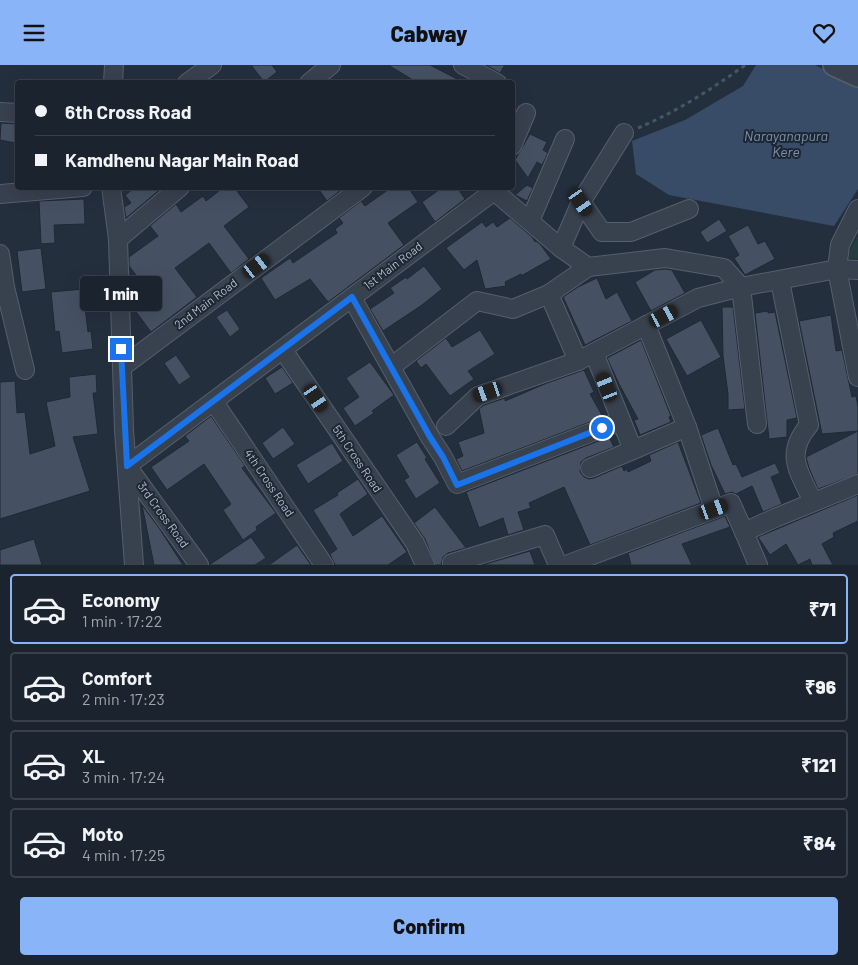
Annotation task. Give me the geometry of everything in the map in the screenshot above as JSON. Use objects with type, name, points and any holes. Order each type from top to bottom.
[{"type":"street","points":[[113,80],[114,65]]},
{"type":"street","points":[[191,80],[212,65]]},
{"type":"street","points":[[312,80],[330,65]]},
{"type":"street","points":[[462,65],[491,80]]},
{"type":"street","points":[[834,65],[858,77]]},
{"type":"street","points":[[0,112],[15,113]]},
{"type":"street","points":[[515,139],[526,113]]},
{"type":"street","points":[[561,248],[581,202],[624,133]]},
{"type":"street","points":[[530,221],[566,139]]},
{"type":"street","points":[[0,194],[47,190]]},
{"type":"street","points":[[111,190],[118,239],[122,367],[134,565]]},
{"type":"street","points":[[118,239],[176,190]]},
{"type":"street","name":"2nd Main Road","points":[[122,367],[359,190]]},
{"type":"street","name":"1st Main Road","points":[[127,466],[492,190]]},
{"type":"street","name":"1st Main Road","points":[[494,190],[561,248],[588,267]]},
{"type":"street","points":[[581,202],[602,232],[630,232],[689,209]]},
{"type":"street","points":[[858,209],[840,245],[837,269],[858,374]]},
{"type":"street","points":[[0,254],[5,287],[25,370]]},
{"type":"street","points":[[391,367],[477,301],[513,309],[549,294],[588,267],[664,258],[724,268],[741,287],[757,424]]},
{"type":"street","points":[[446,427],[478,396],[586,357],[698,298],[741,287],[837,269],[858,270]]},
{"type":"street","points":[[780,281],[809,425],[795,449],[795,460],[814,502]]},
{"type":"street","points":[[549,294],[621,421],[632,450]]},
{"type":"street","points":[[352,297],[457,485],[621,421]]},
{"type":"street","points":[[646,325],[687,427],[714,509]]},
{"type":"street","name":"5th Cross Road","points":[[283,349],[415,543],[425,565]]},
{"type":"street","name":"4th Cross Road","points":[[214,402],[324,565]]},
{"type":"street","points":[[590,468],[687,427]]},
{"type":"street","name":"3rd Cross Road","points":[[127,466],[199,565]]},
{"type":"street","points":[[744,532],[858,484]]},
{"type":"street","points":[[566,565],[731,503],[758,565]]},
{"type":"street","points":[[452,565],[452,563],[545,535],[558,565]]},
{"type":"path","points":[[624,133],[661,118],[710,91],[744,67],[743,65]]},
{"type":"green space","points":[[858,235],[858,259],[846,258]]},
{"type":"water","name":"Narayanapura Kere","points":[[756,65],[815,65],[858,86],[858,189],[834,226],[669,195],[636,174],[632,141],[685,120],[743,86]]},
{"type":"building","points":[[251,65],[272,65],[277,72],[267,80],[262,80]]},
{"type":"building","points":[[388,65],[430,65],[459,80],[413,80]]},
{"type":"building","points":[[486,65],[505,65],[500,73]]},
{"type":"building","points":[[1,123],[15,124],[15,143],[0,140]]},
{"type":"building","points":[[530,134],[547,142],[543,150],[548,153],[542,165],[537,162],[528,178],[515,160]]},
{"type":"building","points":[[527,185],[533,188],[527,201],[515,195]]},
{"type":"building","points":[[132,190],[159,190],[126,218],[124,207],[131,203],[125,195]]},
{"type":"building","points":[[220,190],[236,190],[249,207],[224,226],[249,259],[231,273],[209,243],[175,268],[197,297],[151,332],[131,305],[149,292],[129,266],[129,257],[158,236],[150,226],[176,204],[181,212],[203,196],[206,201]]},
{"type":"building","points":[[319,190],[341,190],[327,201]]},
{"type":"building","points":[[388,190],[410,190],[418,202],[388,223],[404,245],[328,302],[310,279],[275,300],[261,278],[290,258],[293,263],[337,233],[335,229],[343,223],[339,218],[361,201],[365,206]]},
{"type":"building","points":[[439,190],[459,190],[465,199],[435,222],[422,202]]},
{"type":"building","points":[[84,199],[85,224],[54,225],[55,243],[41,244],[39,201]]},
{"type":"building","points":[[510,218],[532,237],[535,242],[540,244],[551,259],[521,276],[521,274],[505,282],[506,286],[485,289],[477,260],[464,270],[446,248],[482,222],[486,227],[493,222],[497,227]]},
{"type":"building","points":[[719,219],[727,231],[707,243],[700,232]]},
{"type":"building","points":[[748,225],[758,244],[765,241],[775,259],[745,275],[734,258],[739,255],[728,236]]},
{"type":"building","points":[[41,248],[46,289],[22,292],[17,251]]},
{"type":"building","points":[[424,266],[442,289],[383,331],[370,309],[394,293],[390,288],[406,277],[407,279]]},
{"type":"building","points":[[655,270],[672,270],[685,293],[651,311],[635,282]]},
{"type":"building","points":[[597,278],[606,299],[617,292],[632,321],[585,345],[563,297]]},
{"type":"building","points":[[83,289],[88,332],[91,331],[93,349],[62,353],[59,331],[55,332],[51,292]]},
{"type":"building","points":[[722,307],[733,307],[745,409],[728,410],[723,356]]},
{"type":"building","points":[[227,310],[240,329],[230,337],[216,317]]},
{"type":"building","points":[[768,311],[768,313],[775,312],[797,418],[787,420],[787,437],[769,439],[755,313]]},
{"type":"building","points":[[831,315],[836,351],[842,350],[852,397],[856,396],[858,431],[822,434],[799,321]]},
{"type":"building","points":[[701,320],[721,357],[687,376],[666,339]]},
{"type":"building","points":[[480,330],[495,354],[468,371],[474,379],[450,396],[426,364],[421,368],[416,361],[446,338],[452,347]]},
{"type":"building","points":[[641,340],[671,416],[669,417],[671,422],[640,435],[634,420],[638,419],[607,358]]},
{"type":"building","points":[[176,355],[191,377],[179,385],[164,363]]},
{"type":"building","points":[[370,362],[394,395],[372,411],[374,413],[355,426],[343,408],[359,397],[346,378]]},
{"type":"building","points":[[282,367],[293,383],[275,394],[265,378]]},
{"type":"building","points":[[584,370],[594,392],[590,394],[603,417],[462,471],[456,459],[463,456],[458,442],[484,433],[479,409],[484,405],[505,398],[505,401]]},
{"type":"building","points":[[96,374],[97,393],[93,393],[98,434],[73,437],[90,491],[0,519],[0,382],[15,381],[17,413],[25,412],[30,454],[55,446],[46,402],[70,397],[69,377]]},
{"type":"building","points":[[211,416],[245,466],[242,468],[276,513],[256,527],[257,530],[243,540],[223,510],[231,504],[204,464],[167,490],[151,467],[189,441],[185,436]]},
{"type":"building","points":[[283,427],[295,444],[273,459],[262,443]]},
{"type":"building","points":[[718,428],[733,465],[736,464],[742,477],[775,463],[780,473],[771,477],[782,504],[763,512],[752,486],[736,494],[732,492],[725,494],[711,465],[701,435]]},
{"type":"building","points":[[858,431],[858,474],[818,489],[806,457]]},
{"type":"building","points":[[609,437],[614,447],[586,458],[581,462],[580,472],[584,477],[594,478],[622,466],[624,471],[627,469],[628,472],[651,461],[649,455],[678,442],[701,503],[590,545],[564,487],[529,503],[531,508],[518,512],[524,530],[508,535],[503,518],[479,528],[466,492]]},
{"type":"building","points":[[417,442],[440,483],[416,499],[404,480],[409,477],[396,455]]},
{"type":"building","points":[[332,443],[343,461],[308,484],[296,465]]},
{"type":"building","points":[[358,479],[368,494],[340,514],[353,536],[382,516],[407,552],[388,565],[335,565],[330,554],[337,549],[313,510],[338,495],[337,493]]},
{"type":"building","points":[[858,495],[858,521],[833,533],[834,537],[822,544],[833,565],[812,565],[810,559],[798,565],[786,544],[770,555],[758,537]]},
{"type":"building","points":[[142,505],[159,528],[183,565],[154,565]]},
{"type":"building","points":[[435,507],[466,548],[448,553],[443,557],[441,565],[435,565],[425,539],[414,523]]},
{"type":"building","points":[[725,516],[730,527],[682,544],[692,565],[631,565],[628,553]]},
{"type":"building","points":[[251,537],[266,558],[255,565],[209,565]]},
{"type":"building","points":[[34,539],[42,565],[0,565],[0,550]]},
{"type":"building","points":[[297,545],[311,565],[269,565]]},
{"type":"building","points":[[530,551],[535,565],[482,565]]},
{"type":"route","points":[[121,349],[127,466],[352,297],[457,485],[602,428]]}]
